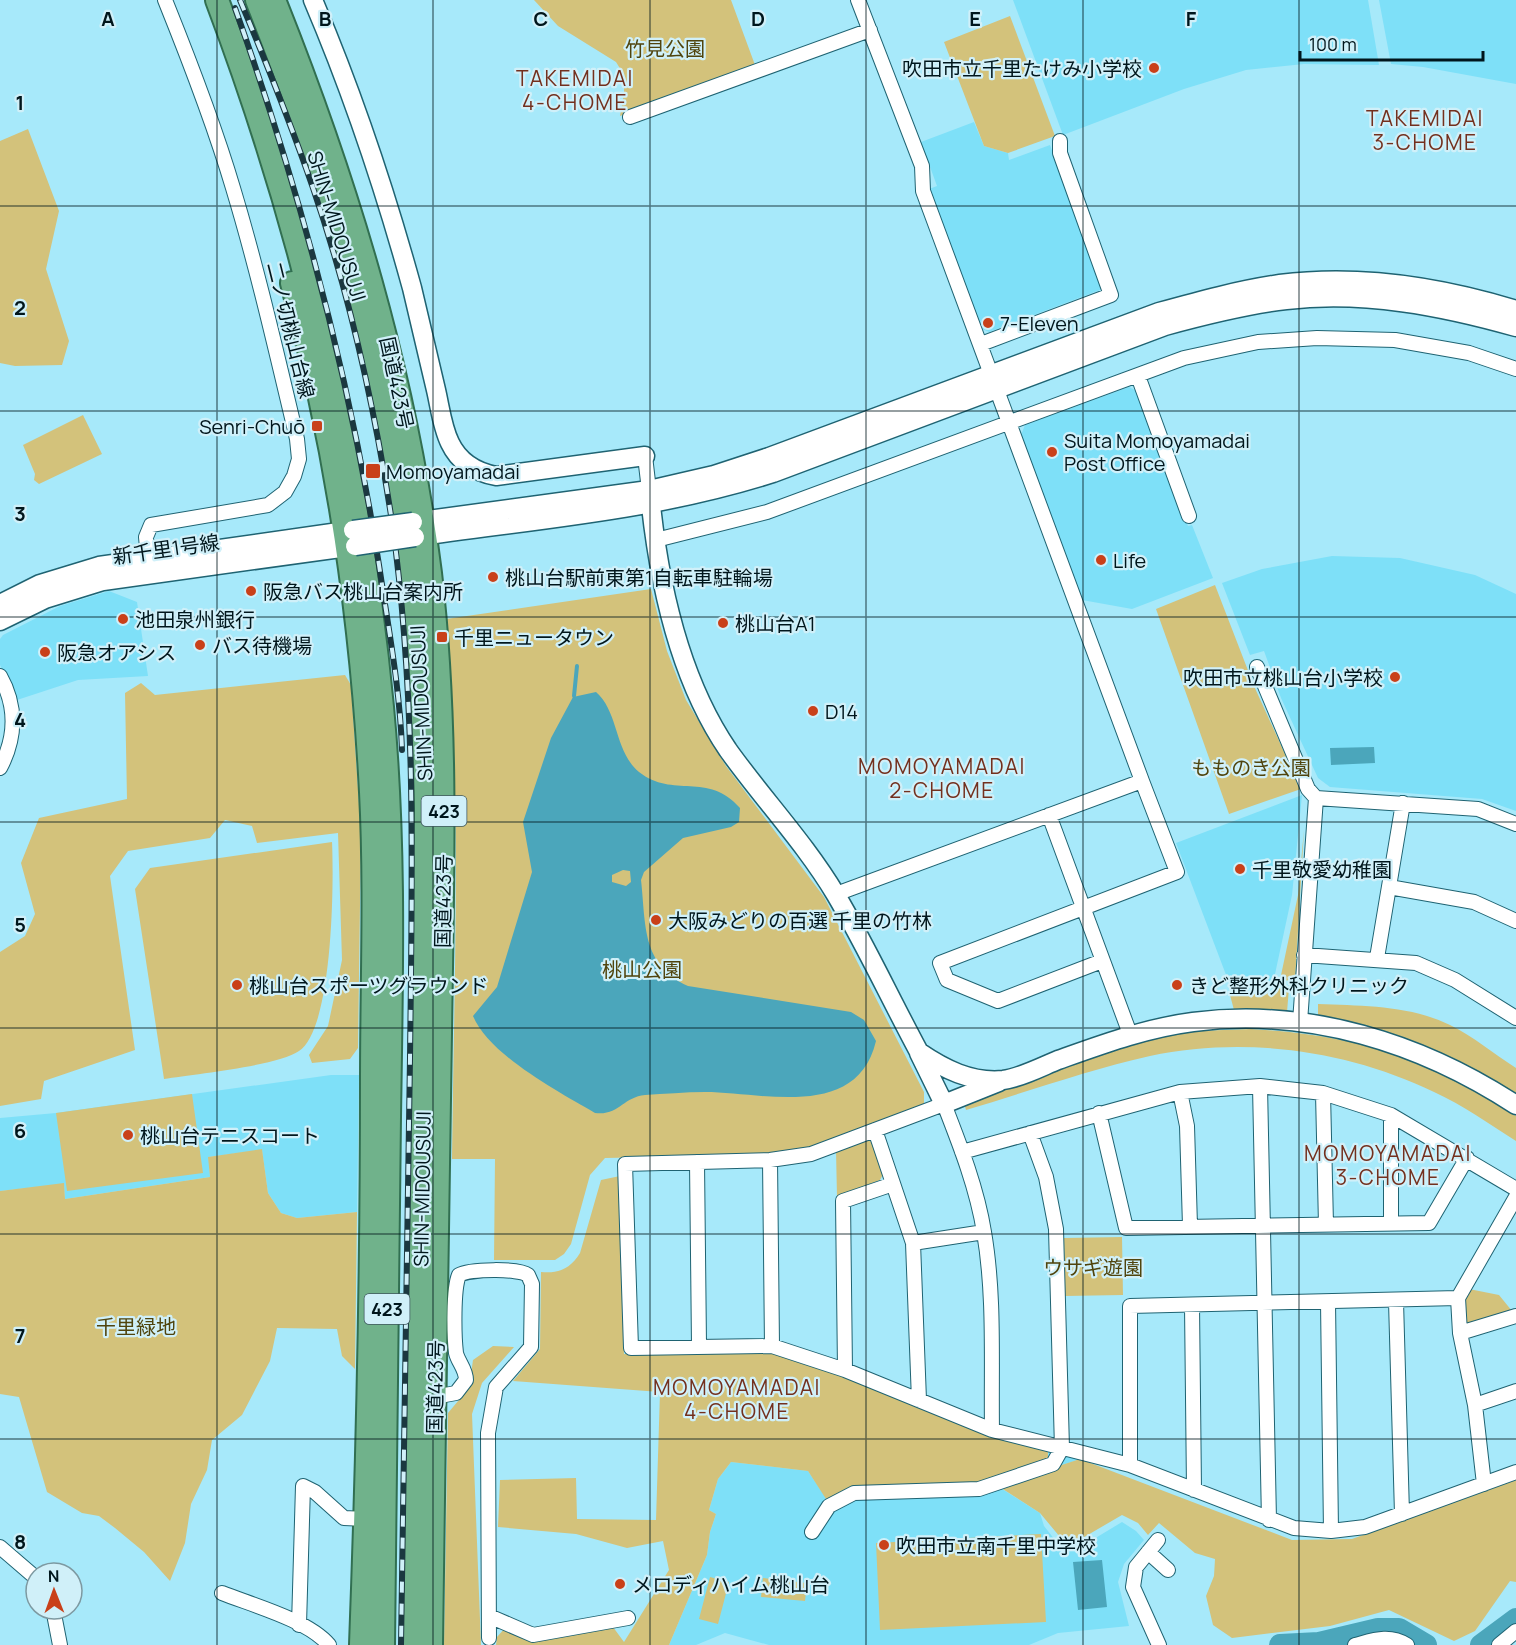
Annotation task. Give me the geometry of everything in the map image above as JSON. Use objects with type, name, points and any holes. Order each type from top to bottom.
[{"type":"highway","name":"423","points":[[201,0],[242,113],[293,286],[350,539],[372,813],[372,1170],[366,1519],[361,1645]]},
{"type":"highway","name":"SHIN-MIDOUSUJI","points":[[217,0],[256,109],[311,294],[351,474],[367,577],[383,709],[389,809],[391,974],[383,1645]]},
{"type":"highway","name":"SHIN-MIDOUSUJI","points":[[257,0],[326,186],[368,328],[400,484],[414,593],[423,704],[426,809],[414,1645]]},
{"type":"highway","name":"国道423号","points":[[274,0],[311,93],[342,182],[384,325],[404,412],[437,647],[443,753],[431,1645]]},
{"type":"highway","points":[[420,1307],[438,1168]]},
{"type":"highway","points":[[372,1170],[387,1307]]},
{"type":"street","name":"二ノ切桃山台線","points":[[149,565],[146,537],[151,525],[268,505],[285,492],[294,476],[299,459],[297,439],[261,285],[233,186],[194,72],[165,0]]},
{"type":"street","points":[[313,0],[348,86],[386,198],[420,322],[444,427],[456,454],[478,471],[496,476],[645,456],[656,540],[681,655],[700,701],[728,750],[790,829],[836,894],[919,1052],[944,1104],[962,1152],[978,1202],[984,1232],[988,1271],[993,1430]]},
{"type":"street","points":[[858,0],[922,166],[923,191],[1177,872],[940,963],[947,980],[998,1001],[1102,961]]},
{"type":"street","points":[[630,117],[870,30]]},
{"type":"street","points":[[981,344],[1111,296],[1060,153],[1060,141]]},
{"type":"street","points":[[996,382],[1160,312],[1215,296],[1281,284],[1388,283],[1466,294],[1516,310]]},
{"type":"street","points":[[996,382],[1165,326],[1219,312],[1286,300],[1380,299],[1460,311],[1516,327]]},
{"type":"street","points":[[656,540],[767,512],[1184,358],[1258,342],[1317,338],[1405,342],[1469,352],[1516,369]]},
{"type":"street","points":[[1138,376],[1189,516]]},
{"type":"street","name":"新千里1号線","points":[[0,604],[40,584],[99,566],[149,565],[650,498],[996,382]]},
{"type":"street","name":"新千里1号線","points":[[0,621],[45,599],[149,565]]},
{"type":"street","points":[[1257,667],[1308,789],[1316,798],[1478,809],[1516,824]]},
{"type":"street","points":[[0,676],[11,701],[13,725],[10,743],[0,768]]},
{"type":"street","points":[[836,894],[1142,781]]},
{"type":"street","points":[[1300,1022],[1316,798]]},
{"type":"street","points":[[1377,958],[1403,803]]},
{"type":"street","points":[[1049,815],[1130,1034]]},
{"type":"street","points":[[1389,887],[1474,902],[1516,921]]},
{"type":"street","points":[[1304,955],[1377,958],[1416,963],[1455,980],[1516,1018]]},
{"type":"street","points":[[1516,1105],[1458,1070],[1376,1038],[1300,1022],[1251,1019],[1194,1022],[1130,1034],[811,1154],[770,1160],[625,1164],[631,1348],[699,1345],[772,1346],[845,1370],[993,1430],[1130,1465],[1294,1528],[1331,1531],[1365,1527],[1516,1472]]},
{"type":"street","points":[[919,1052],[943,1068],[973,1078],[1004,1080]]},
{"type":"street","points":[[962,1152],[1180,1092],[1260,1086],[1323,1093],[1391,1115],[1516,1189]]},
{"type":"street","points":[[1260,1086],[1269,1520]]},
{"type":"street","points":[[1180,1092],[1187,1126],[1190,1226]]},
{"type":"street","points":[[1323,1093],[1326,1225]]},
{"type":"street","points":[[1099,1113],[1126,1228],[1429,1223],[1467,1158]]},
{"type":"street","points":[[1391,1115],[1391,1224]]},
{"type":"street","points":[[875,1130],[913,1243],[919,1400]]},
{"type":"street","points":[[904,1499],[949,1496],[979,1489],[1053,1464],[1062,1448],[1056,1229],[1046,1177],[1030,1133]]},
{"type":"street","points":[[770,1160],[772,1346]]},
{"type":"street","points":[[697,1162],[699,1345]]},
{"type":"street","points":[[845,1370],[843,1201],[893,1184]]},
{"type":"street","points":[[1484,1484],[1474,1405],[1460,1333],[1458,1298],[1516,1197]]},
{"type":"street","points":[[913,1243],[984,1232]]},
{"type":"street","points":[[434,1397],[456,1393],[466,1380],[465,1371],[457,1356],[456,1344],[459,1275],[469,1271],[518,1271],[528,1275],[532,1284],[531,1347],[496,1387],[488,1433],[489,1638]]},
{"type":"street","points":[[1130,1465],[1130,1306],[1458,1298]]},
{"type":"street","points":[[1395,1301],[1402,1514]]},
{"type":"street","points":[[1328,1302],[1331,1531]]},
{"type":"street","points":[[1192,1305],[1194,1490]]},
{"type":"street","points":[[1460,1333],[1516,1316]]},
{"type":"street","points":[[1474,1405],[1516,1391]]},
{"type":"street","points":[[299,1625],[303,1486],[315,1492],[344,1518],[366,1519]]},
{"type":"street","points":[[812,1532],[829,1506],[854,1493],[979,1489]]},
{"type":"street","points":[[1158,1540],[1136,1567],[1133,1587],[1159,1645]]},
{"type":"street","points":[[1148,1552],[1168,1570]]},
{"type":"street","points":[[3,1554],[24,1569]]},
{"type":"street","points":[[222,1593],[299,1625],[323,1638],[329,1645]]},
{"type":"street","points":[[489,1616],[533,1635],[628,1618]]},
{"type":"street","points":[[55,1621],[60,1645]]},
{"type":"street","points":[[1499,1645],[1516,1631]]},
{"type":"street","points":[[1355,1645],[1383,1638],[1397,1639],[1407,1645]]},
{"type":"shaded area","name":"吹田市立千里たけみ小学校","points":[[1013,0],[1368,0],[1379,65],[1304,64],[1246,70],[1184,89],[1063,135]]},
{"type":"shaded area","points":[[1379,0],[1516,0],[1516,84],[1423,67],[1391,64]]},
{"type":"shaded area","points":[[974,122],[984,146],[1008,153],[1009,160],[1050,145],[1101,283],[1100,290],[989,332],[980,328],[929,189],[937,186],[921,142]]},
{"type":"shaded area","points":[[1129,387],[1137,391],[1188,526],[1192,525],[1213,578],[1132,609],[1082,600],[1021,435],[1025,425]]},
{"type":"shaded area","name":"吹田市立桃山台小学校","points":[[1332,556],[1400,558],[1475,575],[1516,594],[1516,811],[1482,799],[1330,787],[1318,778],[1281,698],[1264,651],[1250,655],[1222,583],[1262,569]]},
{"type":"shaded area","points":[[109,591],[137,602],[148,676],[78,680],[17,700],[0,665],[0,639],[3,635],[60,606]]},
{"type":"shaded area","points":[[596,692],[609,710],[625,753],[639,772],[652,780],[665,784],[703,787],[716,791],[728,797],[740,808],[739,822],[731,827],[683,838],[644,872],[641,880],[646,927],[654,955],[662,967],[688,986],[851,1012],[864,1020],[876,1041],[866,1066],[849,1083],[829,1092],[805,1096],[779,1097],[705,1092],[645,1095],[631,1099],[610,1112],[595,1113],[527,1071],[494,1045],[481,1031],[473,1016],[497,987],[532,872],[523,822],[551,738],[573,697]],"holes":[[[623,870],[630,871],[631,882],[626,886],[612,882],[612,875]]]},
{"type":"shaded area","points":[[1374,747],[1375,763],[1331,765],[1330,748]]},
{"type":"shaded area","name":"千里敬愛幼稚園","points":[[1302,795],[1292,895],[1272,988],[1231,988],[1176,843]]},
{"type":"shaded area","points":[[331,1075],[359,1075],[357,1212],[297,1218],[281,1213],[268,1193],[262,1150],[209,1157],[210,1177],[65,1199],[64,1184],[0,1191],[0,1118],[56,1113]]},
{"type":"shaded area","name":"吹田市立南千里中学校","points":[[1048,1451],[1080,1459],[999,1487],[1040,1513],[1044,1526],[1062,1549],[1074,1551],[1122,1522],[1136,1531],[1144,1540],[1124,1564],[1118,1582],[1129,1626],[1058,1633],[1029,1645],[769,1645],[725,1633],[696,1645],[669,1645],[707,1555],[710,1532],[716,1514],[709,1510],[718,1479],[731,1462],[808,1471],[826,1498],[845,1490],[977,1485]]},
{"type":"shaded area","points":[[1102,1560],[1107,1607],[1078,1610],[1073,1562]]},
{"type":"green space","name":"竹見公園","points":[[534,0],[731,0],[755,65],[620,116],[624,75],[616,62],[558,26]]},
{"type":"green space","points":[[1010,16],[1055,136],[1008,153],[984,146],[944,42]]},
{"type":"green space","points":[[28,129],[59,211],[46,269],[69,341],[62,365],[15,366],[0,363],[0,141]]},
{"type":"green space","points":[[83,415],[102,454],[39,484],[34,480],[35,474],[23,445]]},
{"type":"green space","name":"もものき公園","points":[[1215,585],[1254,686],[1301,789],[1229,814],[1156,609]]},
{"type":"green space","name":"桃山公園","points":[[651,589],[667,651],[686,700],[726,766],[824,897],[924,1092],[924,1106],[805,1149],[766,1155],[605,1158],[590,1175],[571,1244],[564,1254],[555,1260],[494,1260],[495,1159],[452,1159],[455,821],[451,686],[446,619]]},
{"type":"green space","points":[[345,675],[351,685],[361,834],[358,1048],[350,1059],[312,1063],[309,1055],[328,1026],[342,960],[338,833],[257,843],[252,826],[225,820],[210,838],[128,851],[110,876],[135,1050],[44,1081],[41,1099],[0,1106],[0,952],[25,936],[35,914],[21,863],[39,818],[127,799],[125,693],[141,683],[155,695]]},
{"type":"green space","points":[[1304,830],[1295,981],[1280,980],[1298,895]]},
{"type":"green space","name":"桃山台スポーツグラウンド","points":[[332,842],[329,953],[319,1015],[310,1037],[299,1051],[273,1061],[164,1079],[135,889],[150,868]]},
{"type":"green space","points":[[1278,988],[1289,988],[1287,1012],[1234,1010],[1230,995],[1277,993]]},
{"type":"green space","points":[[1318,1004],[1402,1010],[1434,1018],[1459,1029],[1516,1068],[1516,1096],[1467,1067],[1421,1046],[1373,1029],[1318,1016]]},
{"type":"green space","points":[[1251,1029],[1325,1037],[1390,1053],[1421,1065],[1452,1079],[1516,1116],[1516,1141],[1455,1103],[1401,1078],[1331,1057],[1259,1048],[1222,1047],[1150,1056],[1081,1074],[966,1110],[964,1103],[1132,1042],[1196,1031]]},
{"type":"green space","name":"桃山台テニスコート","points":[[192,1094],[203,1173],[67,1191],[56,1113]]},
{"type":"green space","points":[[864,1139],[872,1142],[883,1174],[880,1180],[837,1197],[836,1150]]},
{"type":"green space","name":"千里緑地","points":[[262,1149],[268,1193],[281,1213],[297,1218],[357,1212],[355,1369],[342,1356],[337,1329],[277,1328],[270,1361],[242,1415],[212,1440],[207,1470],[191,1504],[185,1543],[170,1581],[144,1552],[99,1516],[82,1513],[47,1492],[19,1397],[0,1394],[0,1191],[64,1183],[65,1199],[210,1177],[208,1157]]},
{"type":"green space","points":[[620,1176],[624,1354],[741,1351],[779,1354],[817,1366],[983,1433],[1048,1451],[1048,1462],[977,1485],[845,1490],[835,1499],[826,1499],[808,1471],[731,1462],[718,1479],[709,1510],[716,1514],[710,1532],[707,1555],[669,1645],[496,1645],[497,1637],[505,1628],[535,1641],[613,1627],[624,1642],[669,1570],[663,1541],[627,1548],[576,1534],[498,1527],[500,1480],[576,1478],[577,1519],[656,1520],[660,1392],[513,1381],[540,1349],[541,1272],[564,1269],[576,1258],[580,1253],[601,1180]]},
{"type":"green space","name":"ウサギ遊園","points":[[1122,1237],[1123,1295],[1065,1296],[1064,1238]]},
{"type":"green space","points":[[1469,1289],[1499,1295],[1512,1311],[1470,1325],[1465,1323],[1464,1307]]},
{"type":"green space","points":[[493,1346],[514,1347],[482,1383],[472,1414],[481,1645],[444,1645],[448,1413],[469,1388],[473,1360]]},
{"type":"green space","points":[[1080,1459],[1292,1540],[1352,1539],[1516,1480],[1516,1582],[1510,1581],[1475,1631],[1454,1641],[1389,1610],[1330,1626],[1232,1638],[1213,1625],[1206,1596],[1214,1576],[1215,1559],[1195,1553],[1159,1523],[1148,1535],[1138,1523],[1122,1515],[1074,1543],[1065,1543],[1040,1513],[998,1486]]},
{"type":"green space","points":[[1041,1534],[1046,1622],[880,1630],[876,1543]]},
{"type":"green space","points":[[710,1577],[729,1582],[718,1624],[699,1619]]},
{"type":"green space","points":[[763,1578],[807,1583],[805,1601],[761,1597]]},
{"type":"waterway","points":[[574,696],[577,666]]},
{"type":"waterway","points":[[1481,1645],[1516,1619]]},
{"type":"waterway","points":[[1280,1645],[1319,1643],[1378,1629],[1399,1629],[1426,1645]]},
{"type":"railway","points":[[240,0],[296,140],[339,270],[378,437],[400,589],[406,655],[412,857],[401,1645]]},
{"type":"railway","points":[[235,8],[259,76],[301,214],[353,423],[379,565],[396,680],[402,750]]},
{"type":"place","name":"吹田市立千里たけみ小学校","points":[[1154,68]]},
{"type":"place","name":"7-Eleven","points":[[988,323]]},
{"type":"place","name":"Senri-Chuō","points":[[317,426]]},
{"type":"place","name":"Suita Momoyamadai Post Office","points":[[1052,452]]},
{"type":"place","name":"Momoyamadai","points":[[373,471]]},
{"type":"place","name":"Life","points":[[1101,560]]},
{"type":"place","name":"桃山台駅前東第1自転車駐輪場","points":[[493,577]]},
{"type":"place","name":"阪急バス桃山台案内所","points":[[251,591]]},
{"type":"place","name":"池田泉州銀行","points":[[123,619]]},
{"type":"place","name":"桃山台A1","points":[[723,623]]},
{"type":"place","name":"千里ニュータウン","points":[[442,637]]},
{"type":"place","name":"バス待機場","points":[[200,645]]},
{"type":"place","name":"阪急オアシス","points":[[45,652]]},
{"type":"place","name":"吹田市立桃山台小学校","points":[[1395,677]]},
{"type":"place","name":"D14","points":[[813,711]]},
{"type":"place","name":"千里敬愛幼稚園","points":[[1240,869]]},
{"type":"place","name":"大阪みどりの百選 千里の竹林","points":[[656,920]]},
{"type":"place","name":"桃山台スポーツグラウンド","points":[[237,985]]},
{"type":"place","name":"きど整形外科クリニック","points":[[1177,985]]},
{"type":"place","name":"桃山台テニスコート","points":[[128,1135]]},
{"type":"place","name":"吹田市立南千里中学校","points":[[884,1545]]},
{"type":"place","name":"メロディハイム桃山台","points":[[620,1584]]},
{"type":"district","name":"TAKEMIDAI 4-CHOME","points":[[575,90]]},
{"type":"district","name":"TAKEMIDAI 3-CHOME","points":[[1425,130]]},
{"type":"district","name":"MOMOYAMADAI 2-CHOME","points":[[942,778]]},
{"type":"district","name":"MOMOYAMADAI 3-CHOME","points":[[1388,1165]]},
{"type":"district","name":"MOMOYAMADAI 4-CHOME","points":[[737,1399]]}]
